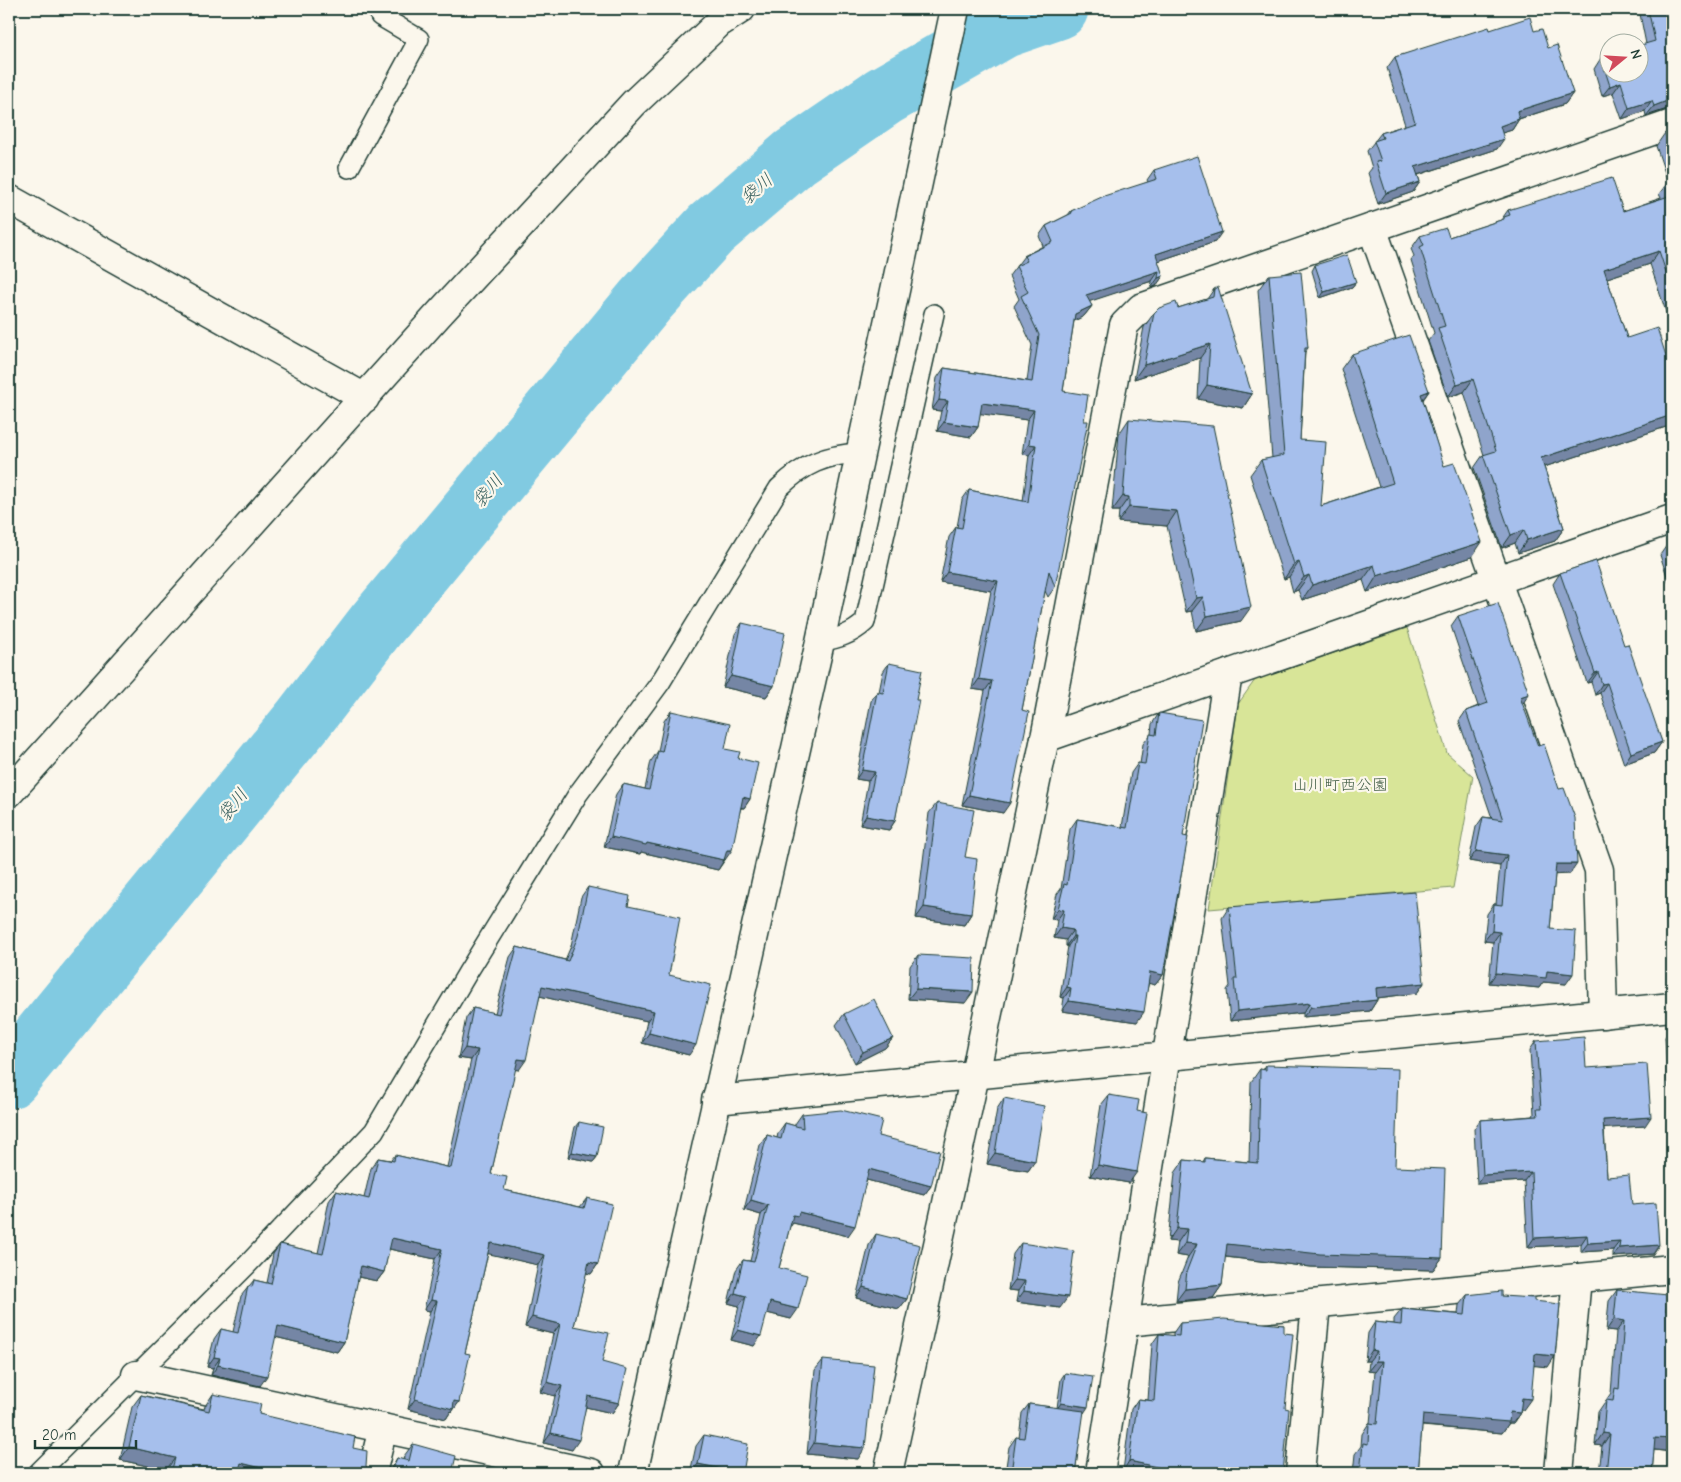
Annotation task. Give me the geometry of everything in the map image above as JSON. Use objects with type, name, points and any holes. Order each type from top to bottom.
[{"type":"street","points":[[9,793],[634,103],[719,23],[741,9]]},
{"type":"street","points":[[633,1473],[820,642],[955,9]]},
{"type":"street","points":[[888,1473],[975,1075],[1045,738],[1124,324],[1142,308],[1672,124]]},
{"type":"street","points":[[9,199],[365,398]]},
{"type":"street","points":[[1372,228],[1598,870],[1603,1014]]},
{"type":"street","points":[[1045,738],[1672,519]]},
{"type":"street","points":[[1100,1473],[1169,1056],[1228,674]]},
{"type":"street","points":[[716,1100],[1672,1007]]},
{"type":"street","points":[[1125,1322],[1672,1269]]},
{"type":"street","points":[[1559,1473],[1577,1278]]},
{"type":"street","points":[[1300,1473],[1316,1304]]},
{"type":"street","points":[[136,1375],[591,1473]]},
{"type":"street","points":[[372,1473],[383,1428]]},
{"type":"lane","points":[[349,168],[419,39],[380,16],[383,9]]},
{"type":"lane","points":[[820,642],[842,638],[855,632],[865,622],[934,314]]},
{"type":"lane","points":[[38,1473],[247,1266],[374,1131],[468,972],[578,794],[660,682],[779,488],[797,470],[816,461],[837,454],[859,453]]},
{"type":"green space","name":"山川町西公園","points":[[1407,628],[1447,753],[1473,776],[1453,888],[1209,909],[1238,704],[1255,680]]},
{"type":"building","points":[[1648,9],[1672,9],[1672,99],[1654,106],[1652,101],[1629,108],[1621,82],[1648,82],[1648,43],[1655,41]]},
{"type":"building","points":[[1530,17],[1534,31],[1542,29],[1548,48],[1557,45],[1573,93],[1517,111],[1519,119],[1500,126],[1504,139],[1415,167],[1420,182],[1386,193],[1376,162],[1381,161],[1374,141],[1383,138],[1381,133],[1415,122],[1395,57],[1489,27],[1490,30]]},
{"type":"building","points":[[1609,82],[1621,82],[1610,86]]},
{"type":"building","points":[[1672,130],[1672,156],[1665,133]]},
{"type":"building","points":[[1197,156],[1222,232],[1156,254],[1163,276],[1158,278],[1159,271],[1086,295],[1092,306],[1075,314],[1063,391],[1088,395],[1084,421],[1088,421],[1055,587],[1049,571],[1022,710],[1029,712],[1010,803],[969,795],[992,681],[979,679],[998,581],[947,572],[956,527],[962,528],[969,490],[1028,502],[1036,445],[1029,444],[1034,410],[982,403],[978,427],[944,422],[948,401],[939,400],[944,368],[1032,382],[1039,335],[1021,296],[1028,292],[1016,266],[1027,261],[1024,256],[1053,242],[1046,226],[1072,213],[1071,211],[1104,196],[1157,179],[1154,170]]},
{"type":"building","points":[[1612,178],[1623,211],[1672,195],[1672,290],[1659,251],[1604,269],[1627,338],[1657,328],[1672,374],[1672,415],[1541,458],[1564,528],[1527,540],[1524,530],[1511,535],[1483,455],[1496,451],[1473,379],[1457,384],[1438,328],[1445,326],[1420,247],[1424,245],[1420,236],[1446,228],[1449,237],[1504,219],[1504,217],[1510,215],[1508,210]]},
{"type":"building","points":[[1672,179],[1672,192],[1669,181]]},
{"type":"building","points":[[1347,255],[1356,282],[1324,292],[1315,265]]},
{"type":"building","points":[[1301,272],[1308,348],[1305,348],[1300,440],[1326,442],[1321,506],[1393,483],[1352,354],[1409,335],[1429,391],[1421,394],[1444,466],[1454,463],[1482,542],[1377,576],[1374,565],[1312,585],[1309,575],[1304,577],[1299,562],[1294,564],[1261,460],[1284,455],[1269,275]]},
{"type":"building","points":[[1218,287],[1252,394],[1207,385],[1210,344],[1144,365],[1154,313],[1159,308],[1176,302],[1178,308],[1213,297],[1214,289]]},
{"type":"building","points":[[1129,419],[1213,426],[1251,607],[1207,616],[1203,597],[1196,598],[1177,511],[1129,507],[1129,497],[1123,496]]},
{"type":"building","points":[[1672,543],[1672,560],[1667,545]]},
{"type":"building","points":[[1596,561],[1624,645],[1628,644],[1662,742],[1631,753],[1607,683],[1602,684],[1598,672],[1595,673],[1560,573]]},
{"type":"building","points":[[1498,603],[1529,694],[1520,697],[1538,746],[1544,744],[1559,789],[1564,788],[1575,818],[1577,864],[1556,864],[1550,929],[1576,931],[1573,974],[1547,971],[1546,978],[1496,973],[1500,932],[1492,931],[1494,904],[1502,905],[1507,855],[1476,851],[1483,817],[1503,820],[1466,711],[1488,703],[1458,616]]},
{"type":"building","points":[[742,623],[785,633],[774,686],[731,676]]},
{"type":"building","points":[[889,663],[922,670],[916,700],[919,700],[895,821],[866,816],[875,772],[862,770],[877,692],[883,693]]},
{"type":"building","points":[[671,711],[730,724],[725,749],[740,752],[738,758],[758,763],[750,799],[743,797],[732,850],[727,850],[724,860],[611,837],[623,784],[649,790],[658,751],[662,752]]},
{"type":"building","points":[[1159,713],[1202,720],[1183,836],[1188,837],[1163,975],[1150,972],[1144,1012],[1069,1001],[1071,988],[1067,987],[1075,936],[1073,936],[1073,930],[1061,928],[1064,910],[1058,909],[1064,884],[1067,885],[1077,819],[1127,828],[1138,763],[1145,764],[1150,734],[1156,735]]},
{"type":"building","points":[[937,803],[974,810],[965,857],[977,859],[971,914],[924,907]]},
{"type":"building","points":[[588,887],[630,896],[628,906],[680,917],[669,975],[711,985],[696,1045],[649,1033],[654,1011],[542,986],[526,1060],[518,1059],[491,1174],[507,1177],[504,1190],[584,1208],[587,1198],[612,1204],[598,1264],[589,1262],[574,1326],[609,1333],[602,1362],[627,1369],[619,1403],[588,1396],[579,1440],[551,1433],[562,1386],[547,1382],[560,1324],[532,1317],[545,1255],[492,1243],[490,1244],[465,1353],[470,1354],[459,1402],[454,1401],[453,1409],[415,1399],[437,1301],[431,1300],[442,1249],[392,1238],[384,1272],[361,1266],[344,1342],[278,1326],[267,1376],[218,1365],[220,1358],[214,1357],[221,1329],[238,1333],[248,1286],[252,1287],[254,1280],[271,1284],[280,1244],[323,1254],[336,1191],[369,1199],[378,1158],[394,1161],[395,1155],[451,1168],[478,1050],[465,1048],[473,1008],[499,1014],[517,947],[568,961],[578,936]]},
{"type":"building","points":[[1415,892],[1424,983],[1376,988],[1377,1000],[1311,1007],[1310,1003],[1237,1011],[1234,979],[1237,979],[1229,907]]},
{"type":"building","points":[[918,955],[974,958],[973,992],[916,989]]},
{"type":"building","points":[[874,999],[893,1038],[863,1052],[844,1014]]},
{"type":"building","points":[[1584,1037],[1586,1068],[1647,1064],[1651,1117],[1603,1120],[1607,1177],[1629,1175],[1632,1205],[1656,1203],[1659,1245],[1619,1248],[1620,1241],[1588,1243],[1587,1235],[1534,1238],[1531,1172],[1483,1175],[1480,1120],[1538,1116],[1537,1109],[1541,1109],[1536,1041]]},
{"type":"building","points":[[1266,1065],[1398,1069],[1395,1167],[1445,1169],[1442,1258],[1320,1254],[1227,1244],[1222,1285],[1185,1289],[1187,1270],[1197,1244],[1185,1243],[1187,1229],[1177,1228],[1184,1160],[1205,1162],[1205,1158],[1258,1163],[1260,1069],[1266,1070]]},
{"type":"building","points":[[1109,1095],[1139,1100],[1137,1111],[1147,1113],[1137,1172],[1098,1165]]},
{"type":"building","points":[[1004,1098],[1044,1106],[1035,1161],[995,1153]]},
{"type":"building","points":[[841,1110],[882,1120],[878,1136],[940,1151],[931,1186],[869,1169],[855,1226],[799,1212],[798,1216],[793,1215],[779,1268],[807,1275],[798,1309],[770,1302],[761,1336],[738,1330],[746,1296],[735,1293],[743,1260],[754,1262],[768,1205],[751,1200],[767,1135],[781,1139],[785,1123],[803,1128],[802,1114]]},
{"type":"building","points":[[579,1122],[603,1127],[597,1157],[572,1152]]},
{"type":"building","points":[[876,1234],[920,1245],[907,1299],[863,1287]]},
{"type":"building","points":[[1021,1243],[1074,1251],[1068,1297],[1024,1291],[1025,1281],[1015,1280]]},
{"type":"building","points":[[1617,1290],[1668,1295],[1666,1311],[1672,1312],[1672,1439],[1655,1438],[1652,1473],[1606,1473],[1610,1434],[1603,1433],[1606,1400],[1613,1401],[1615,1388],[1619,1389],[1624,1321],[1614,1319]]},
{"type":"building","points":[[1502,1291],[1502,1296],[1534,1298],[1534,1301],[1560,1304],[1555,1356],[1535,1354],[1531,1399],[1522,1398],[1520,1413],[1510,1412],[1509,1422],[1423,1415],[1418,1473],[1360,1473],[1363,1443],[1368,1444],[1369,1423],[1377,1424],[1383,1361],[1376,1361],[1377,1351],[1372,1350],[1375,1322],[1401,1325],[1402,1309],[1465,1315],[1467,1295]]},
{"type":"building","points":[[1224,1319],[1284,1325],[1284,1333],[1293,1334],[1285,1408],[1289,1409],[1283,1473],[1185,1473],[1129,1461],[1138,1399],[1154,1401],[1159,1334],[1179,1336],[1180,1323]]},
{"type":"building","points":[[823,1360],[874,1365],[865,1448],[814,1443]]},
{"type":"building","points":[[1065,1373],[1093,1377],[1088,1407],[1061,1403]]},
{"type":"building","points":[[213,1394],[261,1404],[259,1414],[355,1437],[353,1448],[367,1451],[366,1466],[372,1473],[282,1473],[241,1463],[238,1473],[171,1473],[175,1458],[129,1447],[141,1395],[209,1411]]},
{"type":"building","points":[[1029,1404],[1084,1411],[1075,1473],[1011,1473],[1016,1437],[1024,1438]]},
{"type":"building","points":[[704,1435],[748,1444],[743,1473],[698,1464]]},
{"type":"building","points":[[413,1444],[456,1456],[452,1473],[389,1473],[397,1458],[409,1461]]},
{"type":"building","points":[[849,1468],[873,1473],[848,1473]]},
{"type":"waterway","name":"袋川","points":[[9,1078],[303,720],[376,625],[645,301],[711,229],[795,157],[884,96],[1003,28],[1058,9]]}]
